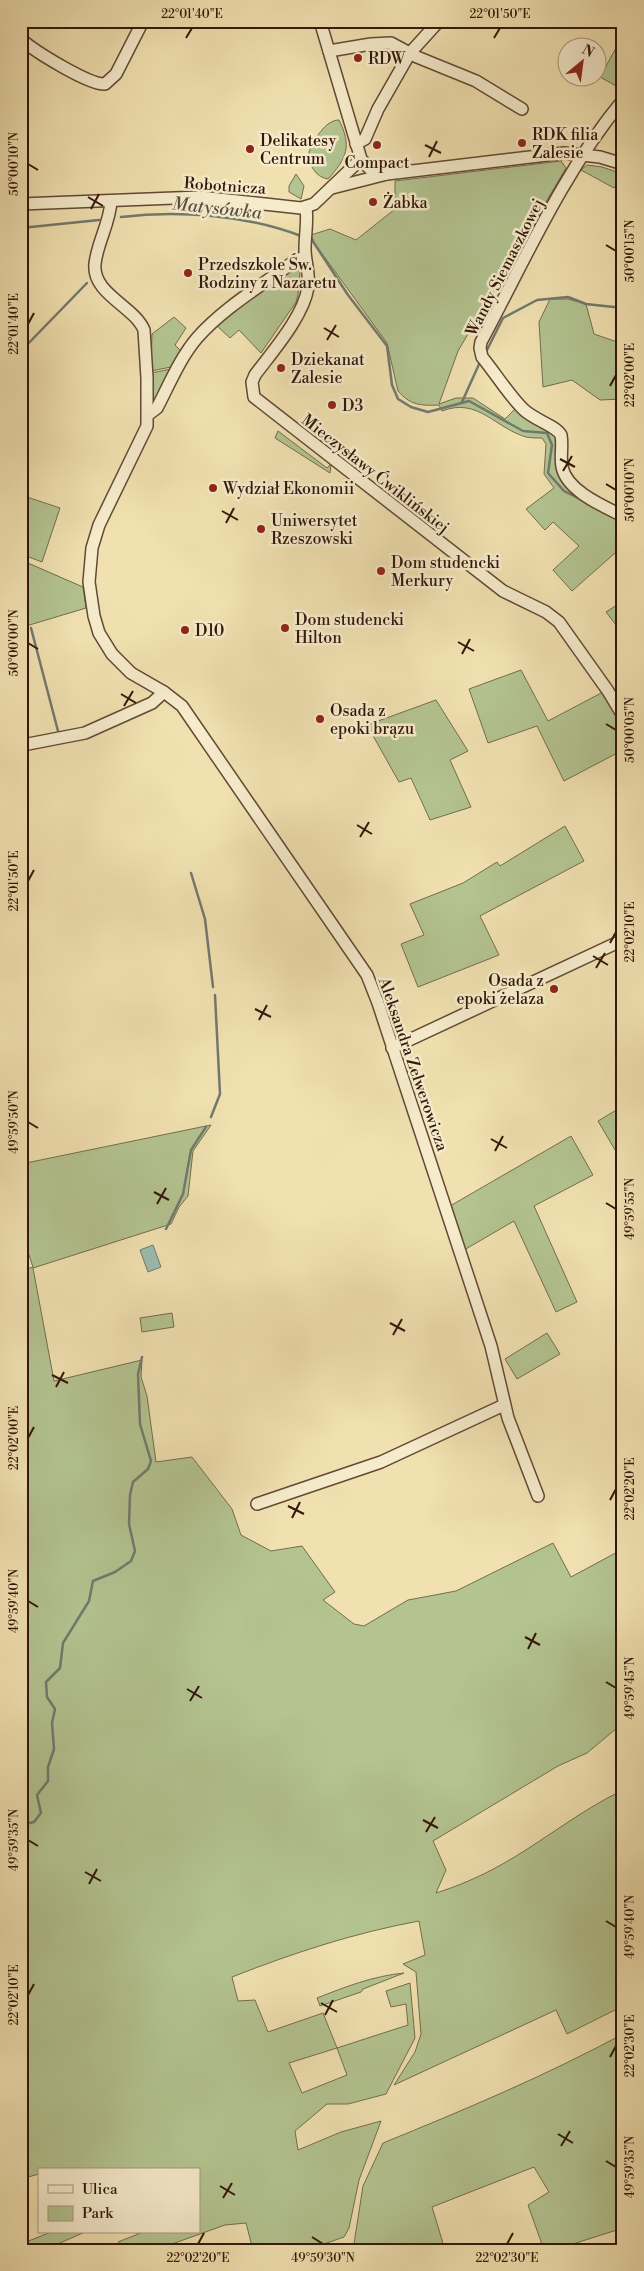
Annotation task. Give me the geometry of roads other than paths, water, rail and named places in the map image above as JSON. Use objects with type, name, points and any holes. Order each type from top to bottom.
[{"type":"street","points":[[21,39],[38,52],[92,82],[105,84],[116,74],[143,21]]},
{"type":"street","points":[[320,21],[361,159],[370,169],[387,174]]},
{"type":"street","points":[[356,144],[365,139],[378,109],[410,53],[440,21]]},
{"type":"street","points":[[329,51],[384,42],[391,43],[476,81],[522,109]]},
{"type":"street","points":[[583,154],[623,100]]},
{"type":"street","points":[[328,190],[340,185],[387,174],[523,157],[583,154],[623,164]]},
{"type":"street","name":"Wandy Siemaszkowej","points":[[583,154],[481,342],[480,348],[482,357],[523,409],[542,423],[559,431],[562,435],[562,469],[570,482],[600,504],[623,516]]},
{"type":"street","points":[[306,207],[314,204],[361,159]]},
{"type":"street","name":"Robotnicza","points":[[21,204],[212,198],[295,208],[306,207]]},
{"type":"street","name":"Aleksandra Zelwerowicza","points":[[111,201],[94,270],[99,283],[138,319],[144,330],[148,414],[145,433],[112,494],[92,548],[89,582],[94,616],[102,640],[131,673],[164,692],[179,703],[188,714],[359,962],[372,987],[491,1346],[504,1405],[538,1496]]},
{"type":"street","name":"Mieczysławy Ćwiklińskiej","points":[[306,207],[305,252],[308,286],[303,304],[255,375],[252,382],[254,397],[496,586],[540,609],[559,622],[608,691],[623,716]]},
{"type":"street","name":"Aleksandra Zelwerowicza","points":[[148,414],[156,408],[190,348],[199,336],[228,310],[305,252]]},
{"type":"street","points":[[23,745],[85,733],[152,702],[164,692]]},
{"type":"street","points":[[392,1048],[623,940]]},
{"type":"street","points":[[257,1504],[381,1462],[504,1405]]},
{"type":"waterway","name":"Matysówka","points":[[121,217],[166,214],[212,216],[258,223],[301,236]]},
{"type":"waterway","name":"Matysówka","points":[[21,228],[99,220]]},
{"type":"waterway","name":"Matysówka","points":[[309,239],[312,240],[348,295],[387,346],[392,385],[398,399],[411,407],[428,412],[469,401],[523,431],[547,433],[552,445],[548,473],[564,491],[584,501]]},
{"type":"waterway","points":[[21,351],[87,283]]},
{"type":"waterway","points":[[486,352],[503,318],[537,300],[568,297],[586,304],[623,308]]},
{"type":"waterway","points":[[462,402],[480,362]]},
{"type":"waterway","points":[[31,628],[58,731]]},
{"type":"waterway","points":[[191,873],[205,919],[213,987]]},
{"type":"waterway","points":[[211,1117],[220,1094],[215,995]]},
{"type":"waterway","points":[[166,1229],[183,1194],[191,1150],[206,1127]]},
{"type":"waterway","points":[[21,1825],[34,1822],[41,1813],[37,1795],[48,1781],[48,1767],[54,1749],[52,1723],[55,1709],[47,1697],[46,1682],[60,1668],[63,1643],[89,1601],[93,1581],[115,1572],[131,1561],[135,1551],[129,1524],[130,1495],[133,1482],[148,1469],[151,1461],[140,1424],[138,1374],[142,1357]]},
{"type":"place","name":"RDW","points":[[358,58]]},
{"type":"place","name":"RDK filia Zalesie","points":[[522,143]]},
{"type":"place","name":"Compact","points":[[377,145]]},
{"type":"place","name":"Delikatesy Centrum","points":[[250,149]]},
{"type":"place","name":"Żabka","points":[[373,202]]},
{"type":"place","name":"Przedszkole Św. Rodziny z Nazaretu","points":[[188,273]]},
{"type":"place","name":"Dziekanat Zalesie","points":[[281,368]]},
{"type":"place","name":"D3","points":[[332,405]]},
{"type":"place","name":"Wydział Ekonomii","points":[[213,488]]},
{"type":"place","name":"Uniwersytet Rzeszowski","points":[[261,529]]},
{"type":"place","name":"Dom studencki Merkury","points":[[381,571]]},
{"type":"place","name":"Dom studencki Hilton","points":[[285,628]]},
{"type":"place","name":"D10","points":[[185,630]]},
{"type":"place","name":"Osada z epoki brązu","points":[[320,719]]},
{"type":"place","name":"Osada z epoki żelaza","points":[[554,989]]}]
